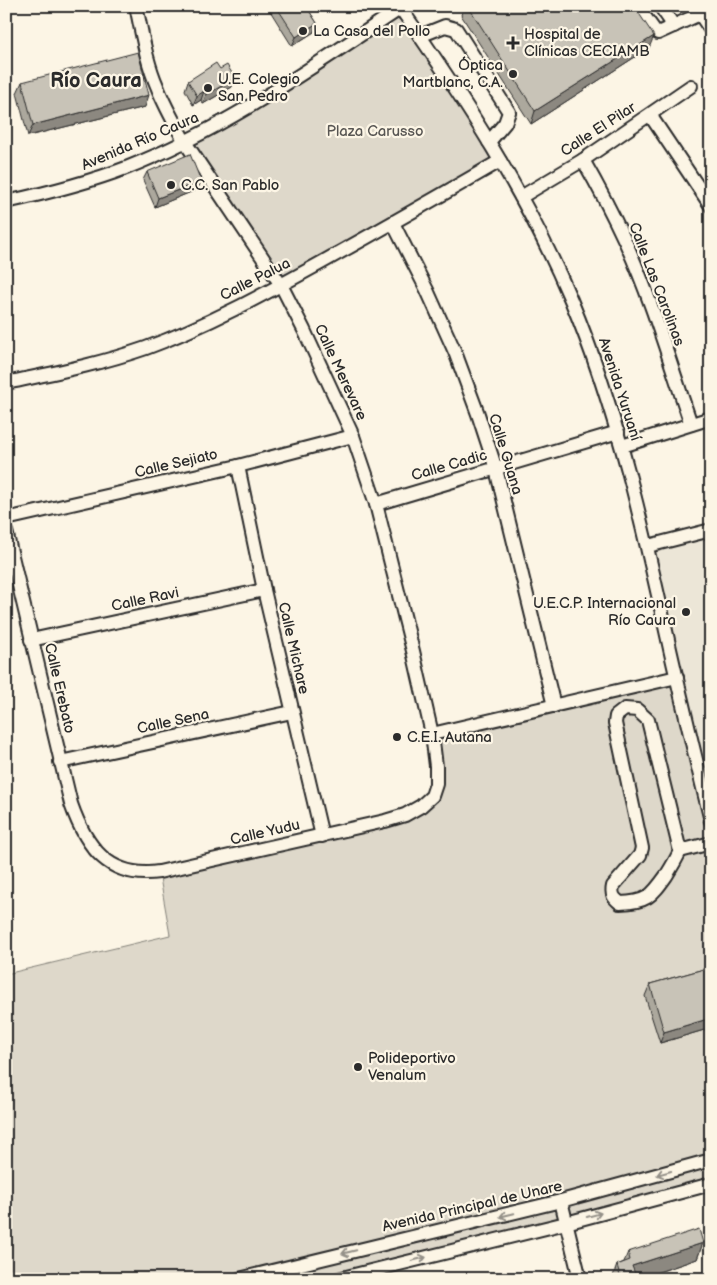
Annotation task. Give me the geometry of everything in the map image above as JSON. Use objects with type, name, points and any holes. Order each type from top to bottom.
[{"type":"main road","points":[[699,10],[711,27]]},
{"type":"street","name":"Calle Merevare","points":[[136,6],[156,85],[184,142],[281,285],[308,338],[353,436],[376,504],[411,642],[432,734],[436,784]]},
{"type":"street","points":[[637,6],[655,31],[662,32],[699,10]]},
{"type":"street","points":[[660,6],[674,26]]},
{"type":"street","name":"Avenida Río Caura","points":[[6,202],[76,186],[128,167],[184,142],[238,113],[275,90],[401,7]]},
{"type":"street","name":"Avenida Yuruaní","points":[[401,7],[439,62],[522,198],[571,300],[597,368],[618,432],[648,546],[676,677],[711,821]]},
{"type":"street","points":[[420,36],[445,26],[456,29],[509,112],[505,123],[489,142]]},
{"type":"street","name":"Calle El Pilar","points":[[522,198],[583,160],[691,86]]},
{"type":"street","points":[[650,115],[711,206]]},
{"type":"street","name":"Calle Las Carolinas","points":[[583,160],[626,242],[691,424]]},
{"type":"street","name":"Calle Palua","points":[[6,383],[114,358],[146,347],[215,318],[281,285],[500,161]]},
{"type":"street","name":"Calle Guana","points":[[393,223],[427,290],[455,352],[496,469],[554,706]]},
{"type":"street","points":[[622,446],[711,418]]},
{"type":"street","name":"Calle Cadic","points":[[376,504],[618,432]]},
{"type":"street","name":"Calle Sejiato","points":[[6,519],[238,466],[353,436]]},
{"type":"street","name":"Calle Michare","points":[[238,466],[264,590],[322,836]]},
{"type":"street","points":[[648,546],[711,530]]},
{"type":"street","name":"Calle Erebato","points":[[6,531],[60,762],[77,823],[92,848]]},
{"type":"street","name":"Calle Ravi","points":[[32,640],[264,590]]},
{"type":"street","points":[[432,734],[676,677]]},
{"type":"street","points":[[625,709],[637,710],[648,720],[680,851],[673,866],[654,894],[635,903],[620,903],[614,898],[612,893],[613,886],[640,855],[642,848],[615,723],[616,716],[625,709]]},
{"type":"street","name":"Calle Sena","points":[[60,762],[292,712]]},
{"type":"street","name":"Calle Yudu","points":[[92,848],[115,866],[129,872],[144,874],[159,872],[322,836],[405,815],[421,806],[432,796],[436,784]]},
{"type":"street","points":[[680,851],[711,843]]},
{"type":"street","name":"Avenida Principal de Unare","points":[[239,1279],[561,1202],[711,1160]]},
{"type":"street","points":[[338,1279],[566,1223],[711,1184]]},
{"type":"street","points":[[561,1202],[580,1279]]},
{"type":"shaded area","name":"U.E.C.P. Internacional Río Caura","points":[[711,530],[711,821],[648,546]]},
{"type":"green space","name":"Plaza Carusso","points":[[400,8],[500,161],[281,285],[185,142]]},
{"type":"green space","name":"Polideportivo Venalum","points":[[677,677],[711,821],[711,1184],[338,1279],[6,1279],[6,974],[170,935],[159,872],[385,821],[432,796],[432,734]]},
{"type":"building","points":[[276,6],[306,6],[317,23],[296,37]]},
{"type":"building","points":[[468,6],[634,6],[654,36],[535,111]]},
{"type":"building","points":[[138,52],[149,95],[33,125],[22,82]]},
{"type":"building","points":[[216,63],[220,69],[227,65],[235,78],[206,95],[204,91],[197,96],[188,81]]},
{"type":"building","name":"C.C. San Pablo","points":[[190,154],[201,181],[158,198],[147,172]]},
{"type":"building","points":[[711,967],[711,1018],[664,1032],[650,984]]},
{"type":"building","points":[[699,1229],[703,1243],[632,1266],[637,1279],[621,1279],[617,1265],[630,1260],[628,1252]]},
{"type":"place","name":"La Casa del Pollo","points":[[303,31]]},
{"type":"place","name":"Hospital de Clínicas CECIAMB","points":[[513,43]]},
{"type":"place","name":"Óptica Martblanc, C.A.","points":[[513,74]]},
{"type":"place","name":"U.E. Colegio San Pedro","points":[[208,88]]},
{"type":"place","name":"C.C. San Pablo","points":[[171,185]]},
{"type":"place","name":"U.E.C.P. Internacional Río Caura","points":[[686,612]]},
{"type":"place","name":"C.E.I. Autana","points":[[397,737]]},
{"type":"place","name":"Polideportivo Venalum","points":[[358,1067]]},
{"type":"district","name":"Río Caura","points":[[96,80]]}]
